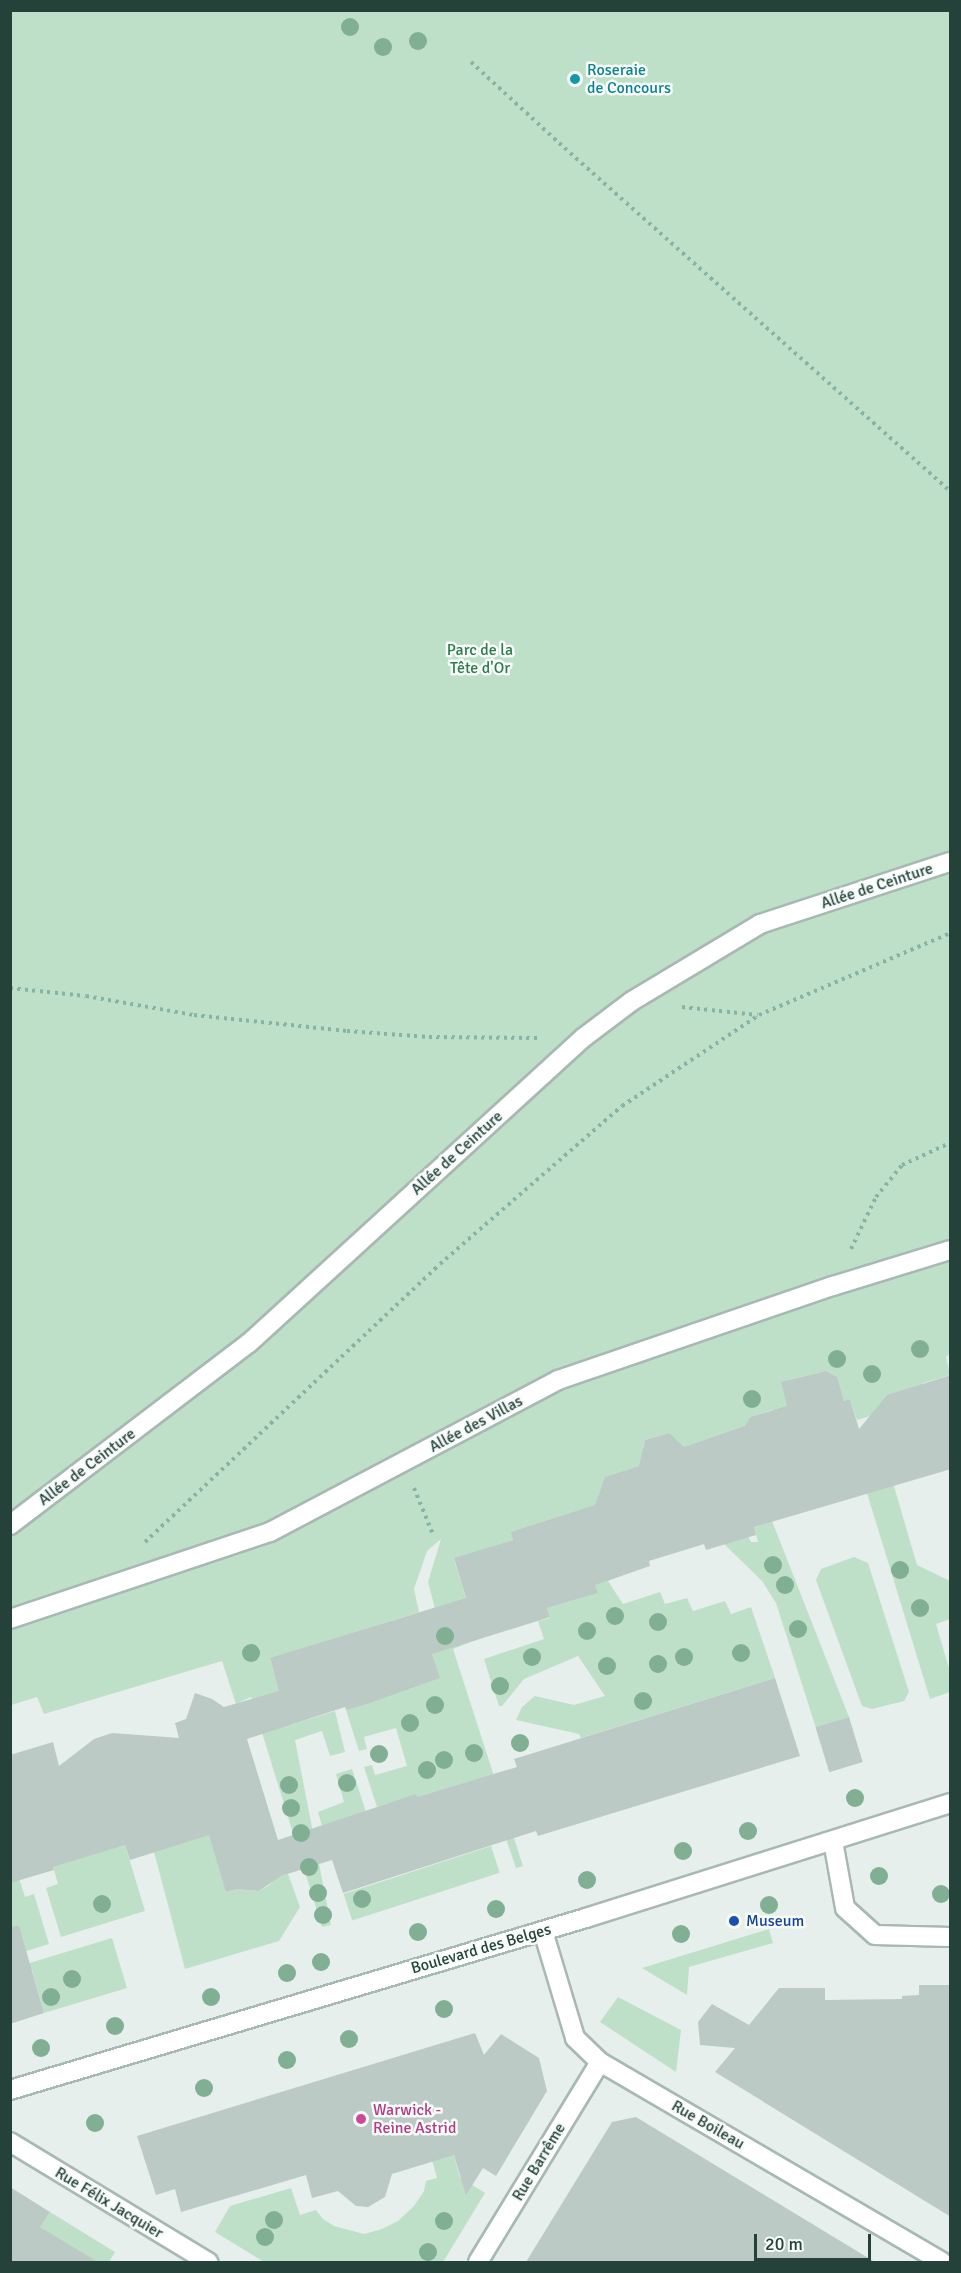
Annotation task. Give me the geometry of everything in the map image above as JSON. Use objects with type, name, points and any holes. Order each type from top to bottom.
[{"type":"street","name":"Allée de Ceinture","points":[[10,1525],[249,1344],[583,1038],[632,1001],[760,924],[951,862]]},
{"type":"street","name":"Allée des Villas","points":[[10,1619],[270,1532],[558,1380],[833,1286],[951,1250]]},
{"type":"street","name":"Boulevard des Belges","points":[[10,2090],[543,1931],[951,1803]]},
{"type":"street","points":[[832,1841],[845,1908],[875,1935],[951,1937]]},
{"type":"street","name":"Rue Boileau","points":[[543,1931],[575,2038],[600,2062],[942,2262]]},
{"type":"street","name":"Rue Barrême","points":[[478,2262],[600,2062]]},
{"type":"street","name":"Rue Félix Jacquier","points":[[10,2142],[208,2262]]},
{"type":"path","points":[[471,62],[951,491]]},
{"type":"path","points":[[141,1546],[440,1264],[622,1106],[759,1015],[951,933]]},
{"type":"path","points":[[10,988],[86,996],[194,1015],[347,1031],[429,1037],[583,1038]]},
{"type":"path","points":[[632,1001],[759,1015]]},
{"type":"path","points":[[833,1286],[876,1197],[902,1165],[951,1143]]},
{"type":"path","points":[[404,1462],[432,1532]]},
{"type":"green space","name":"Parc de la Tête d'Or","points":[[11,11],[950,11],[950,1353],[946,1357],[950,1375],[923,1383],[890,1410],[857,1420],[850,1399],[844,1401],[836,1377],[826,1371],[789,1380],[783,1389],[791,1417],[772,1410],[750,1417],[745,1427],[678,1449],[669,1433],[645,1440],[643,1447],[648,1463],[606,1477],[600,1493],[631,1572],[608,1581],[623,1604],[660,1592],[665,1604],[687,1598],[693,1611],[725,1601],[731,1614],[751,1607],[775,1678],[581,1738],[579,1734],[516,1720],[522,1707],[535,1696],[574,1705],[605,1696],[578,1656],[524,1679],[502,1706],[499,1706],[484,1659],[544,1639],[538,1621],[550,1618],[547,1608],[597,1593],[573,1513],[512,1532],[513,1540],[454,1559],[478,1639],[453,1649],[523,1866],[516,1868],[485,1777],[417,1797],[393,1807],[386,1804],[377,1807],[364,1767],[372,1765],[375,1775],[407,1766],[396,1728],[364,1737],[367,1749],[359,1751],[346,1710],[439,1678],[424,1626],[438,1620],[428,1582],[441,1539],[427,1551],[414,1589],[419,1612],[270,1659],[290,1725],[335,1711],[345,1752],[330,1756],[322,1731],[295,1740],[331,1925],[322,1927],[251,1697],[236,1704],[222,1661],[44,1714],[37,1697],[11,1705]]},
{"type":"green space","points":[[884,1452],[917,1565],[950,1581],[950,1619],[936,1624],[950,1672],[950,1692],[930,1699],[867,1493]]},
{"type":"green space","points":[[772,1521],[849,1717],[816,1728],[776,1603],[762,1581],[724,1544],[748,1536],[751,1542],[758,1542],[754,1527]]},
{"type":"green space","points":[[854,1557],[868,1563],[909,1692],[904,1701],[872,1709],[862,1706],[816,1580],[821,1569]]},
{"type":"green space","points":[[352,1769],[366,1812],[322,1826],[318,1812],[344,1802],[336,1774]]},
{"type":"green space","points":[[221,1821],[226,1892],[237,1889],[259,1891],[277,1877],[288,1874],[300,1907],[279,1941],[185,1969],[154,1852]]},
{"type":"green space","points":[[125,1845],[145,1911],[61,1937],[46,1888],[58,1884],[52,1863]]},
{"type":"green space","points":[[491,1846],[500,1873],[352,1921],[344,1894]]},
{"type":"green space","points":[[17,1872],[25,1897],[34,1894],[49,1944],[11,1956],[11,1874]]},
{"type":"green space","points":[[769,1929],[773,1943],[689,1967],[687,1995],[642,1968]]},
{"type":"green space","points":[[112,1938],[127,1988],[44,2013],[32,1970],[23,1965]]},
{"type":"green space","points":[[618,1997],[681,2030],[676,2072],[600,2022]]},
{"type":"green space","points":[[447,2131],[460,2177],[485,2193],[443,2262],[264,2262],[215,2232],[230,2206],[291,2188],[300,2215],[316,2210],[323,2219],[334,2226],[364,2234],[382,2229],[398,2221],[414,2206],[424,2191],[426,2181],[437,2178],[426,2138]]},
{"type":"green space","points":[[50,2212],[115,2252],[109,2262],[90,2262],[40,2227]]},
{"type":"building","points":[[826,1371],[837,1377],[844,1401],[850,1399],[859,1429],[887,1395],[951,1375],[951,1469],[754,1527],[756,1535],[706,1550],[704,1544],[649,1561],[650,1566],[595,1585],[598,1593],[547,1608],[550,1617],[432,1654],[440,1678],[367,1704],[346,1710],[345,1707],[247,1739],[278,1840],[416,1794],[417,1797],[517,1767],[514,1759],[775,1678],[800,1756],[538,1836],[536,1831],[343,1893],[332,1860],[281,1876],[259,1891],[237,1889],[226,1892],[209,1835],[130,1860],[125,1845],[10,1883],[10,1755],[53,1742],[59,1766],[94,1739],[112,1733],[179,1738],[175,1723],[186,1719],[195,1693],[212,1699],[224,1707],[279,1691],[270,1658],[466,1598],[454,1558],[513,1540],[511,1532],[595,1505],[605,1477],[639,1466],[645,1440],[669,1433],[684,1447],[745,1426],[750,1417],[787,1406],[781,1382]]},
{"type":"building","points":[[849,1717],[863,1762],[829,1772],[816,1727]]},
{"type":"building","points":[[19,1926],[44,2013],[10,2024],[10,1927]]},
{"type":"building","points":[[919,1985],[951,1985],[951,2217],[715,2072],[735,2048],[700,2045],[698,2022],[712,2004],[749,2025],[779,1988],[825,1988],[825,2000],[902,1999],[902,1996],[919,1995]]},
{"type":"building","name":"Warwick - Reine Astrid","points":[[475,2033],[484,2055],[501,2034],[539,2058],[547,2091],[496,2176],[483,2168],[466,2195],[454,2155],[392,2174],[385,2197],[368,2207],[356,2206],[338,2191],[312,2198],[306,2175],[181,2212],[175,2189],[156,2195],[137,2136]]},
{"type":"building","points":[[636,2117],[875,2262],[526,2262],[612,2122]]},
{"type":"building","points":[[10,2187],[50,2212],[40,2227],[98,2262],[10,2262]]},
{"type":"place","name":"Roseraie de Concours","points":[[575,79]]},
{"type":"place","name":"Museum","points":[[734,1921]]},
{"type":"place","name":"Warwick - Reine Astrid","points":[[361,2119]]}]
